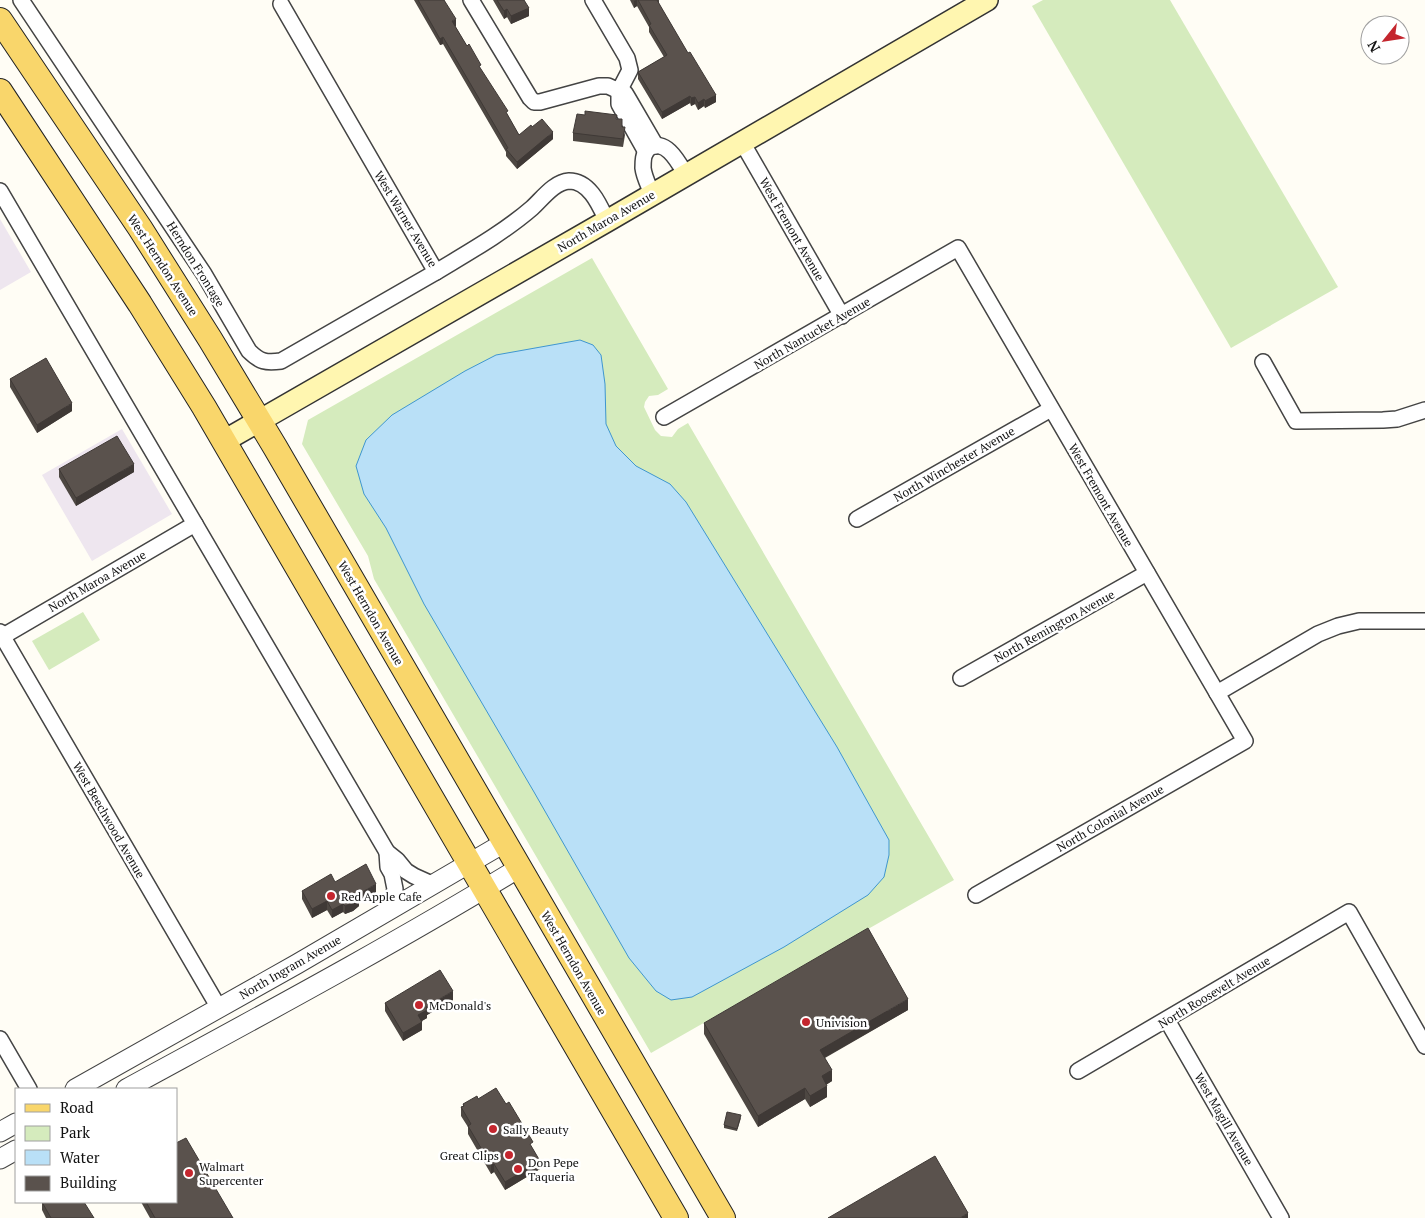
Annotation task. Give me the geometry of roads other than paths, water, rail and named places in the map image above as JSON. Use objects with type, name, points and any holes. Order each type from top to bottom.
[{"type":"main road","name":"North Maroa Avenue","points":[[224,441],[987,0]]},
{"type":"main road","name":"West Herndon Avenue","points":[[0,20],[140,228],[210,339],[723,1218]]},
{"type":"main road","points":[[0,91],[136,296],[224,441],[676,1218]]},
{"type":"street","name":"Herndon Frontage","points":[[21,0],[204,274],[249,351],[259,360],[264,362],[281,361],[436,272]]},
{"type":"street","points":[[471,0],[534,102],[599,86],[608,86],[625,93],[651,149],[643,168],[652,194]]},
{"type":"street","points":[[594,0],[627,58],[630,70],[619,91]]},
{"type":"street","name":"West Warner Avenue","points":[[281,4],[436,272],[501,232],[520,218],[553,188],[569,181],[588,189],[597,200],[607,221]]},
{"type":"street","name":"West Fremont Avenue","points":[[742,142],[842,316]]},
{"type":"street","points":[[651,149],[663,147],[676,158],[686,175]]},
{"type":"street","points":[[0,191],[386,852],[388,867],[392,874],[395,889],[390,910]]},
{"type":"street","name":"West Fremont Avenue","points":[[958,248],[1245,741]]},
{"type":"street","name":"North Nantucket Avenue","points":[[664,417],[958,248]]},
{"type":"street","points":[[1262,362],[1296,421],[1397,419],[1425,410]]},
{"type":"street","name":"North Winchester Avenue","points":[[857,519],[1051,409]]},
{"type":"street","name":"North Maroa Avenue","points":[[1,635],[195,524]]},
{"type":"street","name":"North Remington Avenue","points":[[961,678],[1147,573]]},
{"type":"street","points":[[1217,693],[1318,634],[1338,626],[1359,622],[1425,621]]},
{"type":"street","name":"West Beechwood Avenue","points":[[1,635],[219,1008]]},
{"type":"street","name":"North Colonial Avenue","points":[[976,895],[1245,741]]},
{"type":"street","name":"North Ingram Avenue","points":[[77,1088],[297,964],[504,843]]},
{"type":"street","points":[[386,852],[397,860],[406,871],[434,884]]},
{"type":"street","points":[[128,1088],[299,995],[519,868]]},
{"type":"street","name":"North Roosevelt Avenue","points":[[1078,1071],[1168,1020],[1349,912],[1425,1046]]},
{"type":"street","points":[[190,1054],[190,1046],[200,1032],[281,985],[297,964]]},
{"type":"street","name":"West Magill Avenue","points":[[1168,1020],[1281,1218]]},
{"type":"street","points":[[0,1039],[28,1088]]},
{"type":"street","points":[[0,1132],[15,1124]]},
{"type":"street","points":[[0,1159],[15,1151]]},
{"type":"water","points":[[580,340],[593,345],[601,355],[605,384],[606,424],[616,446],[636,466],[670,484],[686,502],[837,747],[889,840],[889,855],[884,877],[868,895],[784,947],[692,997],[671,1000],[656,991],[629,958],[424,604],[386,528],[364,494],[356,466],[366,440],[392,415],[465,371],[496,355]]},
{"type":"place","name":"Red Apple Cafe","points":[[331,896]]},
{"type":"place","name":"McDonald's","points":[[419,1005]]},
{"type":"place","name":"Univision","points":[[806,1022]]},
{"type":"place","name":"Sally Beauty","points":[[493,1129]]},
{"type":"place","name":"Great Clips","points":[[509,1155]]},
{"type":"place","name":"Don Pepe Taqueria","points":[[518,1169]]},
{"type":"place","name":"Walmart Supercenter","points":[[189,1173]]}]
